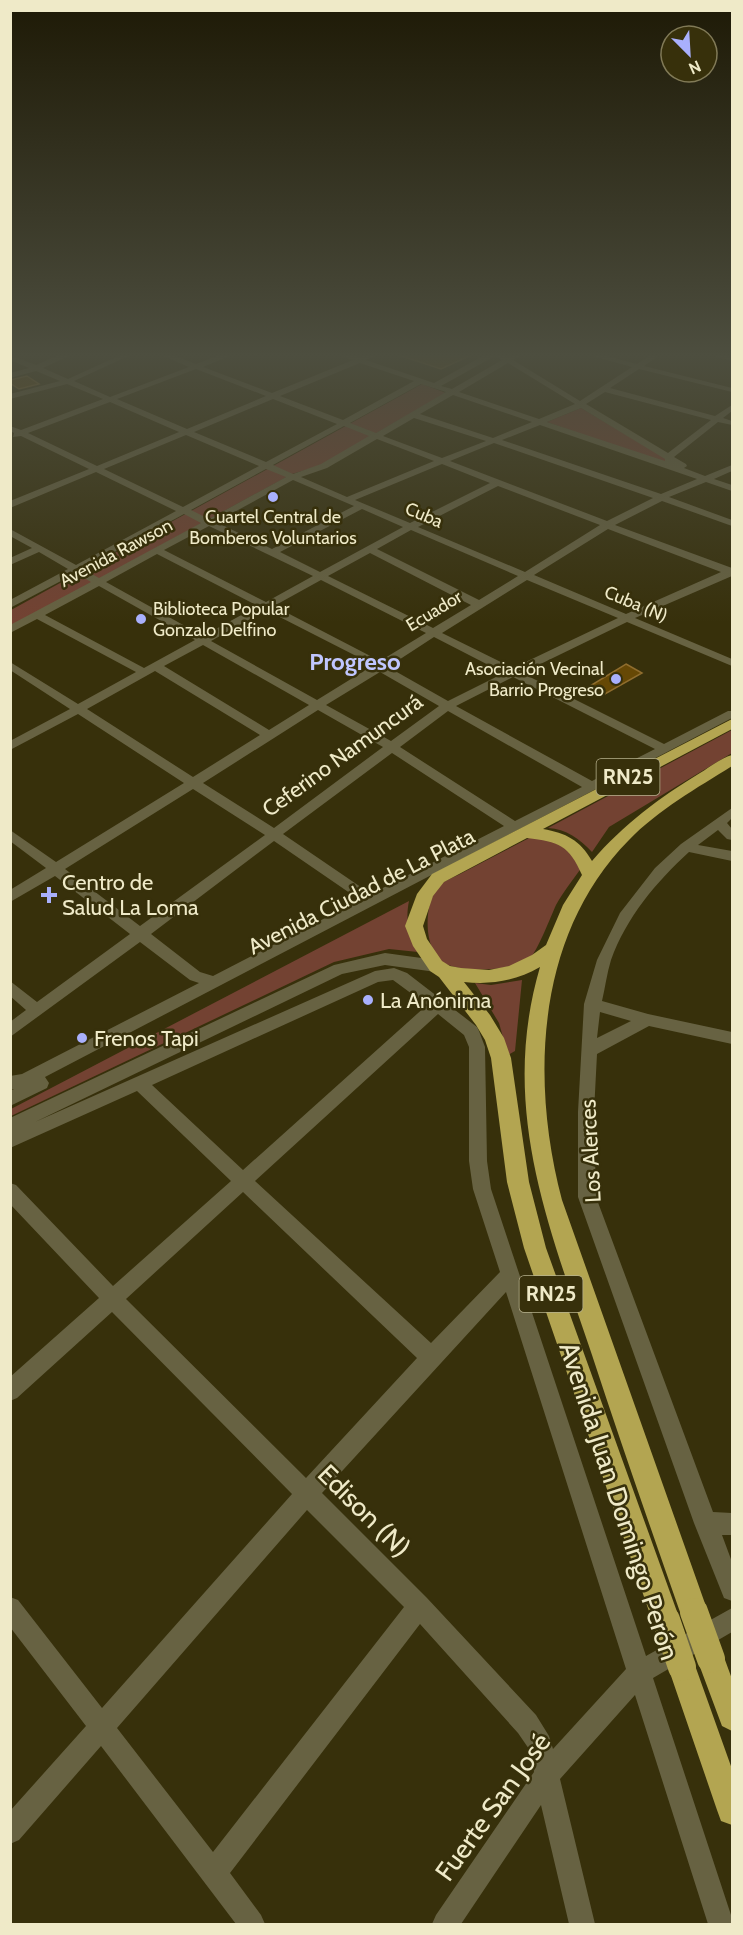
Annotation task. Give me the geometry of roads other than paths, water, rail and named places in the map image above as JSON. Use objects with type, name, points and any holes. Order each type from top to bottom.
[{"type":"highway","name":"Avenida Ciudad de La Plata","points":[[440,871],[662,754],[732,723]]},
{"type":"highway","points":[[630,767],[662,754]]},
{"type":"highway","name":"RN25","points":[[551,950],[573,903],[590,875],[621,838],[660,805],[731,761]]},
{"type":"highway","points":[[519,829],[556,836],[569,842],[584,856],[590,875]]},
{"type":"highway","name":"Avenida Juan Domingo Perón","points":[[440,871],[425,894],[414,926],[419,941],[483,1020],[494,1038],[501,1058],[518,1182],[535,1248],[732,1810]]},
{"type":"highway","points":[[440,969],[472,978],[511,975],[531,966],[551,950]]},
{"type":"highway","name":"Avenida Juan Domingo Perón","points":[[551,950],[535,1044],[534,1100],[541,1156],[558,1221],[655,1507],[732,1716]]},
{"type":"street","points":[[41,442],[273,552],[513,671],[662,754]]},
{"type":"street","points":[[10,505],[162,442]]},
{"type":"street","name":"Cuba","points":[[211,442],[527,576]]},
{"type":"street","name":"Avenida Rawson","points":[[10,605],[311,442]]},
{"type":"street","name":"Avenida Rawson","points":[[10,630],[293,477],[324,466],[365,442]]},
{"type":"street","points":[[392,442],[732,572]]},
{"type":"street","points":[[347,500],[488,442]]},
{"type":"street","points":[[496,442],[538,454],[732,523]]},
{"type":"street","points":[[596,442],[732,488]]},
{"type":"street","points":[[645,442],[704,479]]},
{"type":"street","points":[[662,465],[669,462],[669,457],[688,442]]},
{"type":"street","name":"Ecuador","points":[[10,897],[607,525],[662,497],[732,468]]},
{"type":"street","points":[[10,746],[369,549],[497,483]]},
{"type":"street","points":[[273,552],[361,506]]},
{"type":"street","points":[[10,532],[390,746],[519,829]]},
{"type":"street","points":[[10,562],[41,548]]},
{"type":"street","points":[[369,549],[480,605]]},
{"type":"street","points":[[156,550],[266,605],[592,787]]},
{"type":"street","name":"Ceferino Namuncurá","points":[[10,1031],[448,705],[513,671],[732,572]]},
{"type":"street","name":"Cuba (N)","points":[[527,576],[732,663]]},
{"type":"street","points":[[37,615],[149,669],[268,735]]},
{"type":"street","points":[[10,665],[273,834],[372,902]]},
{"type":"street","name":"Avenida Ciudad de La Plata","points":[[662,754],[732,714]]},
{"type":"street","name":"Avenida Ciudad de La Plata","points":[[519,829],[630,767]]},
{"type":"street","points":[[725,817],[732,836]]},
{"type":"street","name":"Los Alerces","points":[[725,817],[686,847],[660,871],[627,913],[604,960],[592,1004],[586,1112],[587,1197],[616,1284],[732,1590]]},
{"type":"street","points":[[10,834],[195,976],[213,982],[255,971]]},
{"type":"street","points":[[686,847],[732,856]]},
{"type":"street","name":"Avenida Ciudad de La Plata","points":[[12,1088],[255,971],[410,890],[440,871]]},
{"type":"street","name":"Avenida Ciudad de La Plata","points":[[12,1088],[213,982],[372,902],[440,871]]},
{"type":"street","points":[[10,1126],[339,969],[385,959],[440,969]]},
{"type":"street","name":"Avenida Juan Domingo Perón","points":[[175,1069],[375,977],[394,974],[402,977],[465,1026],[475,1038],[478,1161],[482,1189],[721,1924]]},
{"type":"street","points":[[10,987],[36,1010]]},
{"type":"street","points":[[592,1004],[648,1020],[732,1038]]},
{"type":"street","points":[[10,1391],[438,1005]]},
{"type":"street","points":[[589,1050],[648,1020]]},
{"type":"street","points":[[10,1141],[175,1069],[208,1030]]},
{"type":"street","points":[[140,1084],[431,1357]]},
{"type":"street","name":"Edison (N)","points":[[10,1191],[113,1300],[419,1606],[527,1724],[540,1745],[582,1924]]},
{"type":"street","points":[[10,1832],[307,1494],[510,1274]]},
{"type":"street","points":[[705,1523],[732,1524]]},
{"type":"street","points":[[213,1874],[419,1606]]},
{"type":"street","points":[[10,1608],[252,1924]]},
{"type":"street","name":"Fuerte San José","points":[[445,1924],[547,1774],[639,1672],[692,1644],[732,1619]]},
{"type":"place","name":"Cuartel Central de Bomberos Voluntarios","points":[[273,497]]},
{"type":"place","name":"Biblioteca Popular Gonzalo Delfino","points":[[141,619]]},
{"type":"place","name":"Asociación Vecinal Barrio Progreso","points":[[616,679]]},
{"type":"place","name":"Centro de Salud La Loma","points":[[49,895]]},
{"type":"place","name":"La Anónima","points":[[368,1000]]},
{"type":"place","name":"Frenos Tapi","points":[[82,1038]]},
{"type":"district","name":"Progreso","points":[[355,662]]}]
